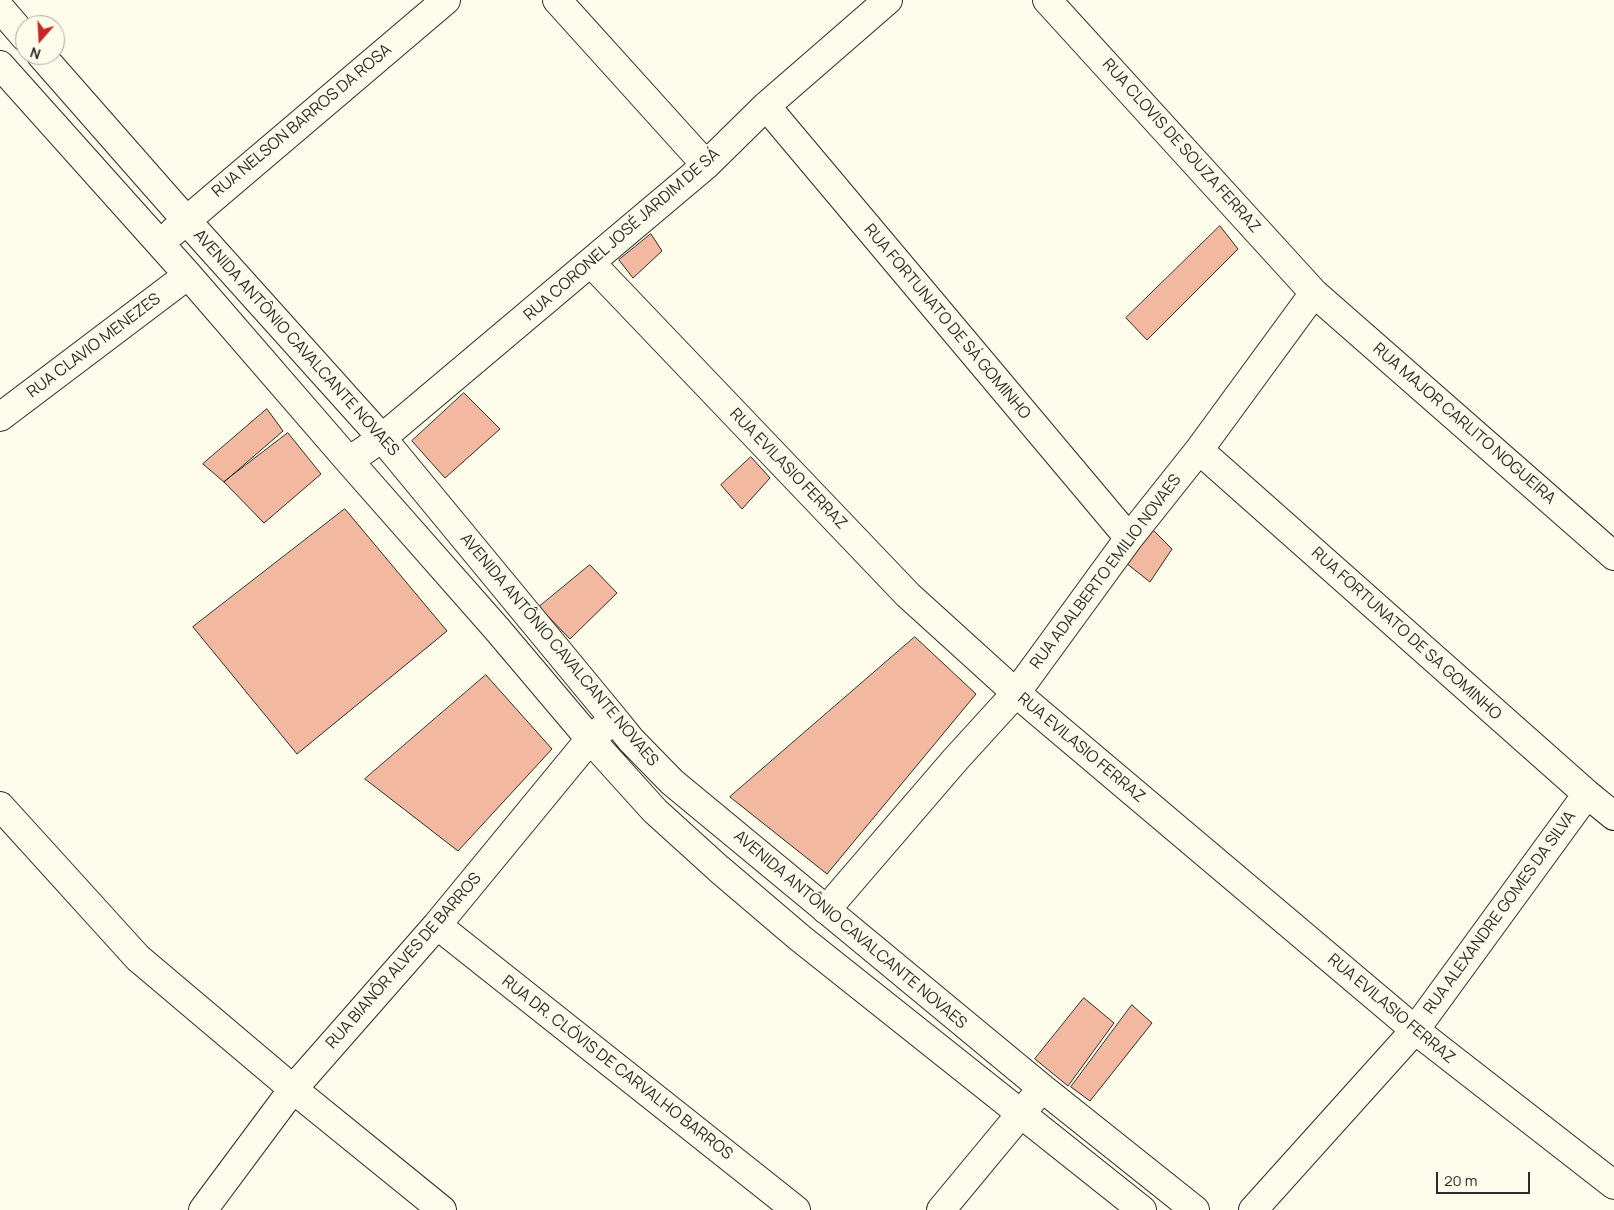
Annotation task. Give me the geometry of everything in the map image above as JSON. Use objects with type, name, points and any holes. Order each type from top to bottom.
[{"type":"street","name":"RUA NELSON BARROS DA ROSA","points":[[160,244],[446,0]]},
{"type":"street","points":[[557,0],[706,165]]},
{"type":"street","name":"RUA CORONEL JOSÉ JARDIM DE SÁ","points":[[349,461],[382,438],[706,165],[766,106],[888,0]]},
{"type":"street","name":"RUA CLOVIS DE SOUZA FERRAZ","points":[[1047,0],[1314,293]]},
{"type":"street","points":[[0,8],[15,25]]},
{"type":"street","points":[[0,65],[188,275],[490,622],[590,740],[655,811],[719,869],[808,943],[1142,1210]]},
{"type":"street","name":"AVENIDA ANTÔNIO CAVALCANTE NOVAES","points":[[50,65],[382,438],[614,720],[672,782],[1042,1088],[1196,1210]]},
{"type":"street","name":"RUA FORTUNATO DE SÁ GOMINHO","points":[[766,106],[1129,538]]},
{"type":"street","name":"RUA EVILASIO FERRAZ","points":[[591,262],[908,595],[1016,693],[1414,1030],[1614,1185]]},
{"type":"street","name":"RUA CLAVIO MENEZES","points":[[0,417],[188,275]]},
{"type":"street","name":"RUA ADALBERTO EMILIO NOVAES","points":[[826,910],[955,760],[1016,693],[1129,538],[1199,450],[1314,293]]},
{"type":"street","name":"RUA MAJOR CARLITO NOGUEIRA","points":[[1314,293],[1614,556]]},
{"type":"street","name":"RUA FORTUNATO DE SA GOMINHO","points":[[1199,450],[1614,816]]},
{"type":"street","name":"RUA BIANÔR ALVES DE BARROS","points":[[203,1210],[292,1089],[437,925],[590,740],[614,720]]},
{"type":"street","name":"RUA ALEXANDRE GOMES DA SILVA","points":[[1253,1210],[1414,1030],[1587,794]]},
{"type":"street","points":[[0,806],[138,958],[292,1089],[442,1210]]},
{"type":"street","name":"RUA DR. CLÓVIS DE CARVALHO BARROS","points":[[437,925],[796,1210]]},
{"type":"street","points":[[941,1210],[1042,1088]]},
{"type":"building","points":[[1220,226],[1238,249],[1147,340],[1126,318]]},
{"type":"building","points":[[651,234],[662,251],[633,278],[619,260]]},
{"type":"building","points":[[464,393],[500,429],[445,478],[412,441]]},
{"type":"building","points":[[267,409],[283,431],[224,482],[203,464]]},
{"type":"building","points":[[288,433],[321,474],[264,523],[224,482]]},
{"type":"building","points":[[751,457],[770,478],[742,509],[721,485]]},
{"type":"building","points":[[345,509],[447,631],[297,754],[193,627]]},
{"type":"building","points":[[1153,530],[1172,549],[1150,582],[1126,563]]},
{"type":"building","points":[[590,565],[617,593],[570,639],[539,607]]},
{"type":"building","points":[[915,637],[976,694],[827,874],[730,797]]},
{"type":"building","points":[[486,675],[552,749],[458,851],[365,779]]},
{"type":"building","points":[[1084,998],[1114,1023],[1068,1086],[1035,1059]]},
{"type":"building","points":[[1132,1005],[1152,1023],[1090,1101],[1071,1087]]}]
